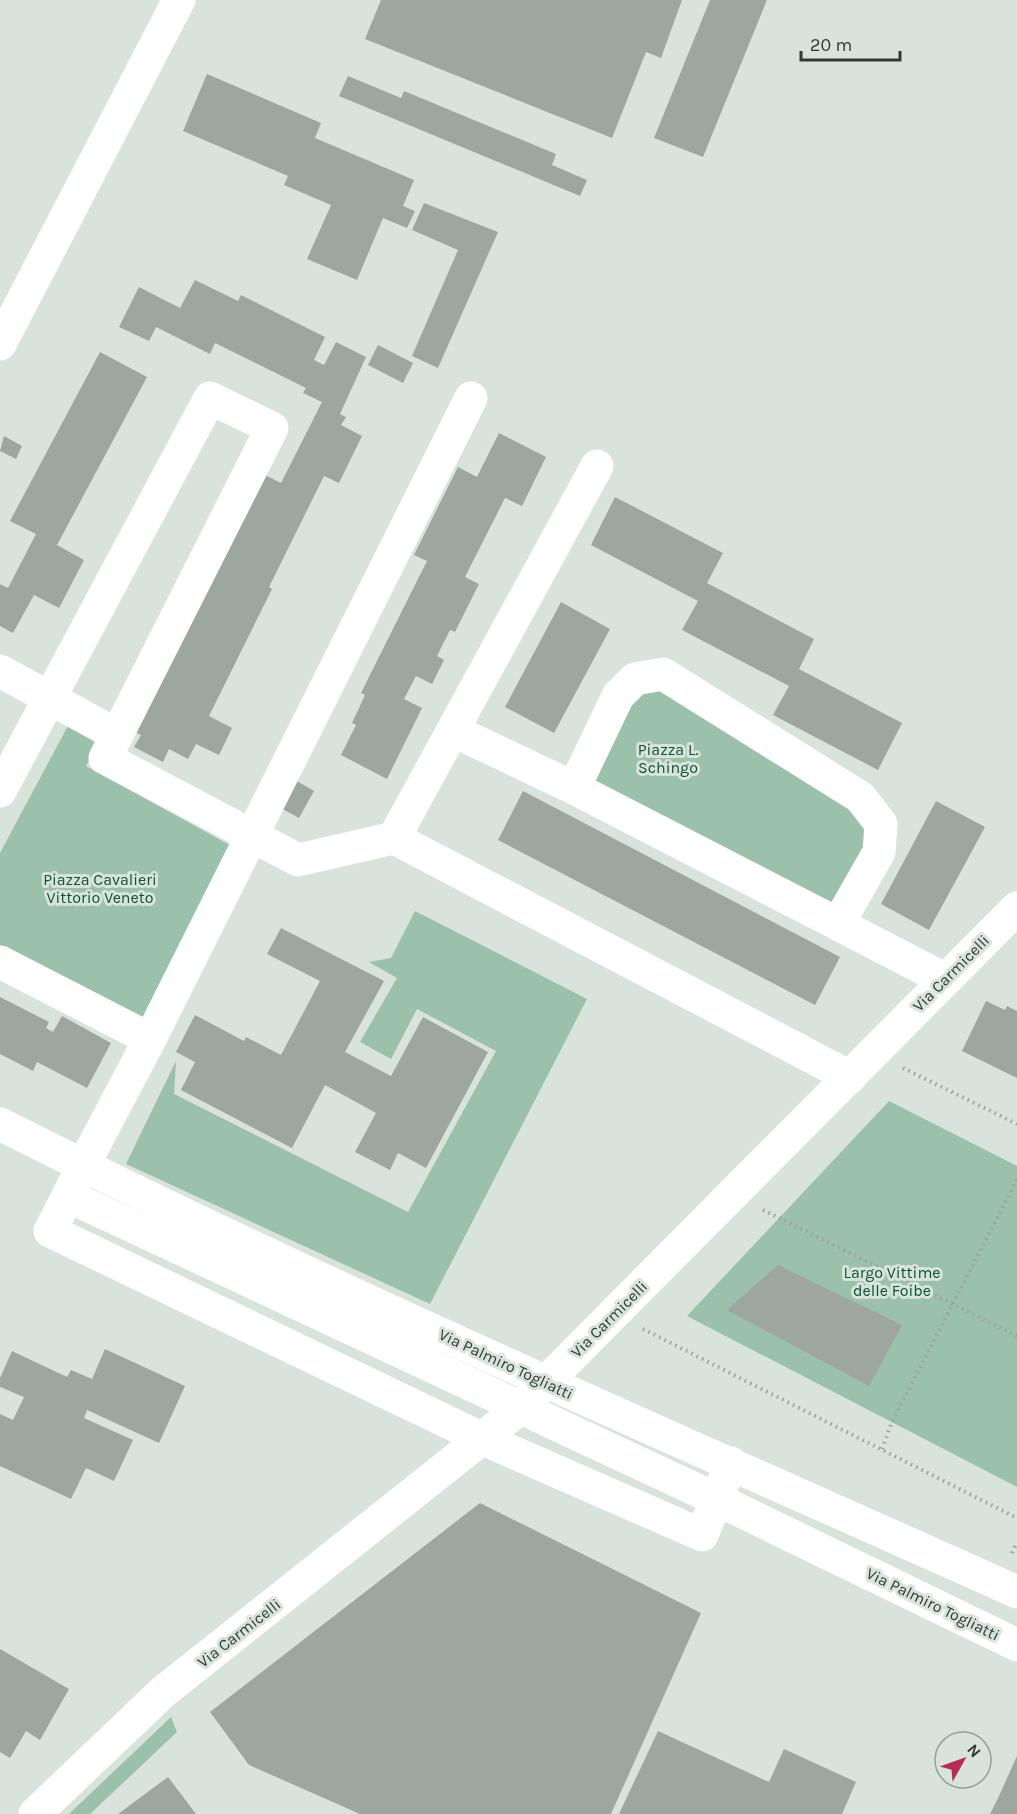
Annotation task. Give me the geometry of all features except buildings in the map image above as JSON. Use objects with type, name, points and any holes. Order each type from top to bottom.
[{"type":"street","points":[[0,344],[179,0]]},
{"type":"street","points":[[0,791],[210,398],[272,428],[105,758],[298,860],[394,838],[850,1077]]},
{"type":"street","points":[[471,398],[150,1039],[50,1231],[483,1438],[702,1535],[731,1462]]},
{"type":"street","points":[[394,838],[597,466]]},
{"type":"street","points":[[0,671],[49,700],[117,735]]},
{"type":"street","points":[[574,788],[618,696],[635,679],[663,674],[860,797],[881,824],[879,852],[838,924]]},
{"type":"street","points":[[454,731],[574,788],[944,979]]},
{"type":"street","name":"Via Carmicelli","points":[[35,1814],[163,1692],[519,1409],[1017,908]]},
{"type":"street","points":[[0,962],[150,1039]]},
{"type":"street","name":"Via Palmiro Togliatti","points":[[0,1124],[83,1166],[544,1383],[731,1462],[1017,1592]]},
{"type":"street","name":"Via Palmiro Togliatti","points":[[68,1196],[519,1409],[716,1499],[1017,1644]]},
{"type":"path","points":[[873,1053],[1017,1124]]},
{"type":"path","points":[[882,1450],[892,1422],[1017,1179]]},
{"type":"path","points":[[732,1195],[1017,1336]]},
{"type":"path","points":[[612,1316],[664,1339],[1017,1518]]},
{"type":"green space","name":"Piazza L. Schingo","points":[[663,674],[881,824],[838,924],[574,788],[618,696]]},
{"type":"green space","name":"Piazza Cavalieri Vittorio Veneto","points":[[70,722],[101,739],[86,766],[237,849],[144,1025],[0,948],[0,853]]},
{"type":"green space","points":[[415,911],[587,999],[430,1304],[126,1164],[176,1061],[174,1094],[408,1212],[496,1051],[417,1009],[391,1059],[360,1042],[397,978],[369,962],[391,958]]},
{"type":"green space","name":"Largo Vittime delle Foibe","points":[[889,1101],[1017,1166],[1017,1487],[687,1316]]},
{"type":"green space","points":[[171,1717],[177,1732],[90,1814],[69,1814]]}]
